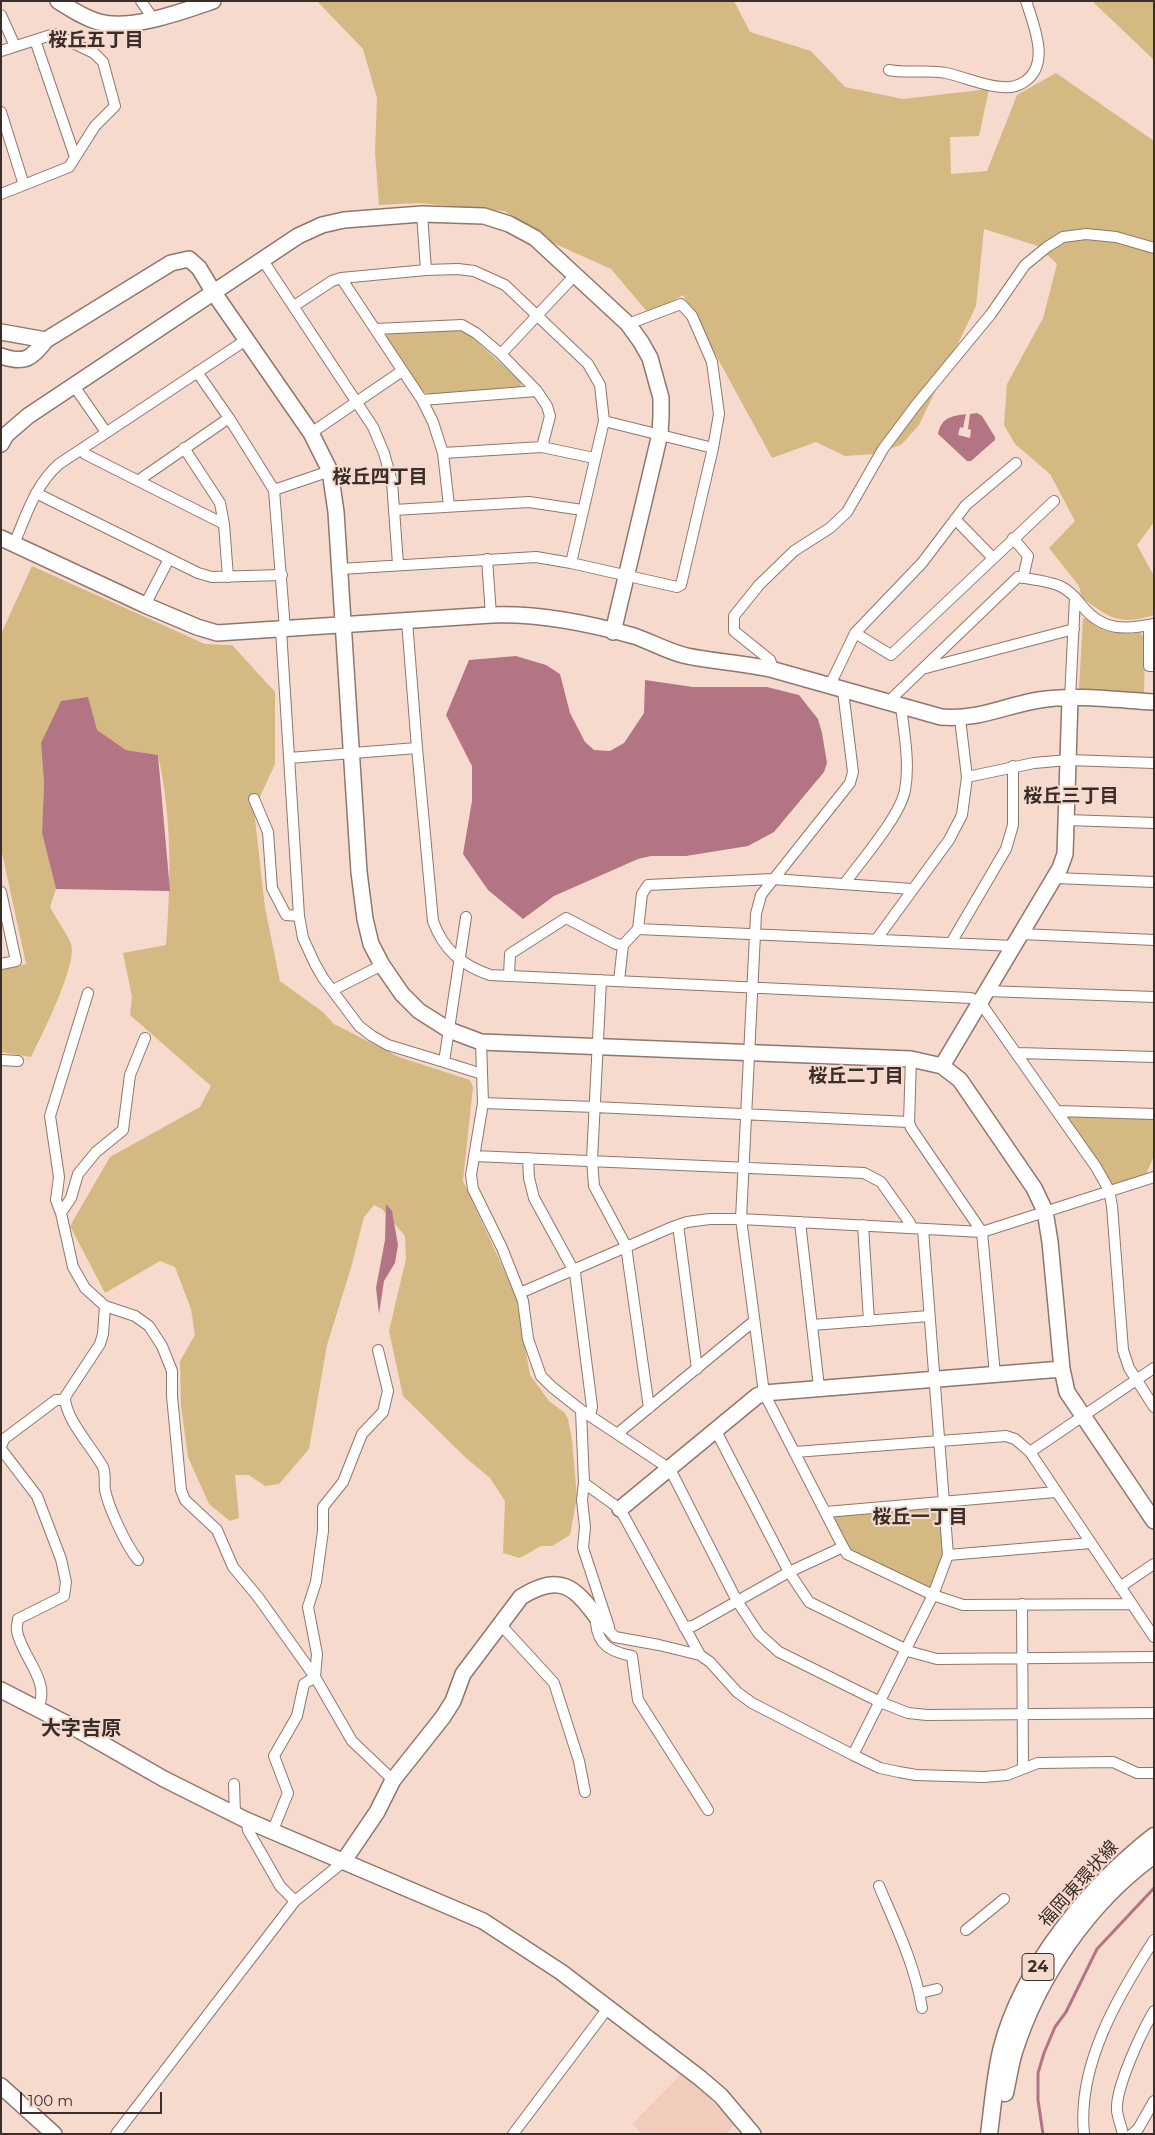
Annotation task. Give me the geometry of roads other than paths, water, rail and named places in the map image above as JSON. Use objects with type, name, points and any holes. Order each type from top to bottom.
[{"type":"main road","name":"福岡東環状線","points":[[989,2134],[1002,2047],[1013,2016],[1046,1952],[1078,1910],[1097,1889],[1154,1836]]},
{"type":"main road","name":"福岡東環状線","points":[[1000,2134],[1013,2054],[1024,2024],[1048,1977],[1074,1935],[1124,1880],[1154,1854]]},
{"type":"street","points":[[58,1],[80,15],[101,23],[117,24],[154,20],[206,2]]},
{"type":"street","points":[[141,1],[154,20]]},
{"type":"street","points":[[889,70],[904,73],[941,72],[1003,88],[1018,86],[1030,79],[1037,70],[1036,34],[1026,1]]},
{"type":"street","points":[[1,14],[15,46]]},
{"type":"street","points":[[1,51],[54,34],[94,53],[103,62],[115,106],[95,126],[69,167],[1,194]]},
{"type":"street","points":[[35,40],[75,156]]},
{"type":"street","points":[[1,112],[24,185]]},
{"type":"street","points":[[422,214],[426,270]]},
{"type":"street","points":[[3,437],[28,416],[298,236],[322,225],[344,220],[422,214],[484,216],[509,224],[535,238],[576,274],[628,324],[641,342],[657,378],[661,398],[660,434],[613,632]]},
{"type":"street","points":[[774,670],[770,660],[734,631],[734,616],[759,585],[787,558],[830,528],[847,512],[883,449],[916,405],[991,314],[1025,265],[1063,237],[1086,234],[1116,237],[1154,248]]},
{"type":"street","points":[[1,356],[18,360],[28,359],[34,355],[46,340],[171,263],[189,259],[200,268],[214,293],[311,433],[330,471],[336,512],[359,872],[365,919],[371,944],[382,965],[402,994],[419,1011],[449,1030],[481,1042],[911,1059],[942,1066],[960,1080],[1034,1188],[1045,1211],[1050,1242],[1062,1369],[1067,1392],[1154,1521]]},
{"type":"street","points":[[262,259],[358,401],[373,427],[384,453],[392,482],[398,564]]},
{"type":"street","points":[[294,306],[332,281],[341,278],[458,269],[474,271],[489,276],[505,286],[588,364],[600,385],[604,421],[571,562]]},
{"type":"street","points":[[501,354],[576,274]]},
{"type":"street","points":[[341,278],[422,400],[433,422],[443,453],[450,506]]},
{"type":"street","points":[[340,569],[536,557],[571,562],[677,587],[681,585],[714,448],[719,414],[712,362],[692,316],[681,304],[628,324]]},
{"type":"street","points":[[375,329],[462,325],[476,332],[501,354],[537,391],[547,406],[550,416],[542,448]]},
{"type":"street","points":[[1,332],[46,340]]},
{"type":"street","points":[[246,340],[82,448],[50,472],[8,541],[197,628],[217,633],[518,614],[553,618],[634,636],[688,656],[747,664],[774,670],[941,717],[960,719],[1039,700],[1070,699],[1154,702]]},
{"type":"street","points":[[311,433],[402,371]]},
{"type":"street","points":[[197,372],[229,418],[274,490],[282,575],[289,758],[299,916],[303,938],[319,971],[359,1026],[372,1036],[388,1045],[482,1074]]},
{"type":"street","points":[[74,386],[106,432]]},
{"type":"street","points":[[422,400],[537,391]]},
{"type":"street","points":[[139,480],[229,418]]},
{"type":"street","points":[[604,421],[714,448]]},
{"type":"street","points":[[82,448],[85,454],[224,524]]},
{"type":"street","points":[[184,448],[220,503],[224,524],[228,577]]},
{"type":"street","points":[[443,453],[542,448],[594,458]]},
{"type":"street","points":[[1016,463],[966,504],[922,563],[855,633],[836,689],[852,772],[850,783],[761,895],[756,914],[742,1220],[764,1392],[847,1554],[934,1595],[964,1605],[1132,1604]]},
{"type":"street","points":[[274,490],[330,471]]},
{"type":"street","points":[[36,493],[198,573],[212,577],[282,575]]},
{"type":"street","points":[[855,633],[891,655],[1054,501]]},
{"type":"street","points":[[394,510],[529,502],[582,510]]},
{"type":"street","points":[[955,518],[993,558]]},
{"type":"street","points":[[1013,538],[1028,556],[1024,578]]},
{"type":"street","points":[[145,605],[169,559]]},
{"type":"street","points":[[487,559],[491,615]]},
{"type":"street","points":[[845,883],[898,809],[905,792],[907,769],[894,704],[921,670],[1018,577],[1061,586],[1075,597],[1094,619],[1110,627],[1151,625],[1149,666],[1154,666]]},
{"type":"street","points":[[942,1066],[1055,878],[1065,854],[1075,597]]},
{"type":"street","points":[[408,621],[417,748],[433,921],[438,935],[445,946],[459,960],[475,970],[490,975],[971,998],[1154,997]]},
{"type":"street","points":[[921,670],[1074,629]]},
{"type":"street","points":[[876,940],[949,840],[962,815],[967,777],[960,719]]},
{"type":"street","points":[[289,758],[417,748]]},
{"type":"street","points":[[967,777],[1013,766],[1068,760],[1154,763]]},
{"type":"street","points":[[951,943],[1006,849],[1013,825],[1013,766]]},
{"type":"street","points":[[254,799],[268,832],[271,879],[274,893],[286,915],[299,916]]},
{"type":"street","points":[[1067,820],[1154,823]]},
{"type":"street","points":[[1055,878],[1154,882]]},
{"type":"street","points":[[619,981],[623,945],[638,929],[642,894],[648,885],[773,879],[912,889]]},
{"type":"street","points":[[1,892],[16,961],[1,964]]},
{"type":"street","points":[[444,1062],[466,917]]},
{"type":"street","points":[[509,975],[510,954],[566,918],[616,944],[623,945]]},
{"type":"street","points":[[638,929],[951,943],[1018,940],[1154,940]]},
{"type":"street","points":[[333,990],[382,965]]},
{"type":"street","points":[[601,980],[592,1160],[594,1186],[626,1246],[649,1408]]},
{"type":"street","points":[[88,993],[50,1116],[58,1177],[56,1200],[74,1267],[84,1288],[105,1306],[135,1316],[149,1326],[162,1346],[172,1370],[172,1396],[181,1490],[185,1500],[217,1530],[233,1567],[258,1597],[315,1678],[352,1740],[393,1780]]},
{"type":"street","points":[[984,997],[1018,1053],[1096,1167],[1109,1190],[1112,1206],[1123,1350],[1129,1368],[1154,1407]]},
{"type":"street","points":[[61,1213],[71,1198],[78,1174],[96,1152],[123,1130],[130,1076],[145,1038]]},
{"type":"street","points":[[481,1042],[483,1104],[471,1175],[474,1189],[502,1248],[520,1294],[528,1339],[541,1376],[552,1387],[586,1413],[670,1469],[736,1601],[758,1634],[779,1652],[880,1702],[908,1712],[927,1715],[1154,1713]]},
{"type":"street","points":[[1018,1053],[1154,1058]]},
{"type":"street","points":[[911,1059],[909,1122],[911,1128],[982,1232],[996,1374]]},
{"type":"street","points":[[1,1060],[18,1061]]},
{"type":"street","points":[[483,1104],[595,1107],[909,1122]]},
{"type":"street","points":[[1058,1111],[1154,1114]]},
{"type":"street","points":[[474,1156],[864,1173],[882,1182],[912,1228]]},
{"type":"street","points":[[528,1158],[529,1178],[534,1198],[574,1270],[592,1407],[586,1413],[582,1500],[585,1527],[583,1548],[611,1632]]},
{"type":"street","points":[[520,1294],[626,1246],[678,1225],[710,1219],[982,1232],[1153,1175]]},
{"type":"street","points":[[800,1222],[819,1387]]},
{"type":"street","points":[[678,1225],[697,1369]]},
{"type":"street","points":[[863,1226],[869,1321]]},
{"type":"street","points":[[853,1755],[934,1595],[948,1555],[923,1229]]},
{"type":"street","points":[[105,1306],[105,1320],[100,1344],[65,1397],[65,1400],[71,1417],[104,1470],[106,1491],[119,1527],[138,1560]]},
{"type":"street","points":[[812,1325],[929,1316]]},
{"type":"street","points":[[617,1434],[754,1321]]},
{"type":"street","points":[[315,1678],[317,1654],[308,1606],[316,1582],[323,1531],[323,1507],[343,1482],[362,1434],[383,1412],[388,1391],[378,1350]]},
{"type":"street","points":[[1030,1452],[1154,1368]]},
{"type":"street","points":[[620,1509],[764,1392],[1062,1369]]},
{"type":"street","points":[[37,1709],[42,1700],[40,1683],[17,1630],[18,1619],[64,1596],[66,1582],[61,1559],[37,1496],[1,1448],[4,1439],[56,1400],[65,1400]]},
{"type":"street","points":[[716,1431],[789,1572],[810,1602],[905,1649],[937,1659],[1154,1657]]},
{"type":"street","points":[[796,1452],[939,1440],[1006,1436],[1015,1438],[1030,1452],[1154,1637]]},
{"type":"street","points":[[584,1483],[620,1509],[700,1655]]},
{"type":"street","points":[[826,1512],[1056,1492]]},
{"type":"street","points":[[948,1555],[1091,1543]]},
{"type":"street","points":[[684,1627],[693,1626],[789,1572],[843,1547]]},
{"type":"street","points":[[1120,1587],[1154,1564]]},
{"type":"street","points":[[116,2134],[295,1901],[343,1862],[376,1812],[393,1780],[443,1717],[453,1701],[463,1674],[521,1597],[534,1589],[549,1585],[562,1585],[572,1589],[582,1597],[615,1638],[660,1645],[700,1655],[710,1662],[737,1692],[752,1703],[880,1768],[916,1775],[984,1777],[1007,1775],[1023,1768],[1048,1762],[1113,1762],[1137,1773],[1154,1773]]},
{"type":"street","points":[[1022,1604],[1023,1768]]},
{"type":"street","points":[[600,1620],[596,1623],[597,1632],[608,1648],[616,1653],[632,1656],[638,1700],[708,1810]]},
{"type":"street","points":[[500,1624],[554,1683],[580,1761],[585,1792]]},
{"type":"street","points":[[273,1830],[288,1793],[274,1756],[297,1716],[304,1684],[315,1678]]},
{"type":"street","points":[[1,1690],[164,1779],[240,1817],[483,1921],[561,1972],[700,2078],[721,2096],[753,2134]]},
{"type":"street","points":[[234,1784],[240,1817],[280,1886],[295,1901]]},
{"type":"street","points":[[879,1886],[910,1962],[920,1993],[922,2008]]},
{"type":"street","points":[[966,1930],[1004,1899]]},
{"type":"street","points":[[1084,2134],[1082,2109],[1086,2085],[1102,2036],[1128,1980],[1154,1940]]},
{"type":"street","points":[[920,1993],[937,1989]]},
{"type":"street","points":[[513,2134],[608,2008]]},
{"type":"street","points":[[1123,2134],[1117,2110],[1120,2090],[1142,2032],[1154,2011]]},
{"type":"street","points":[[1,2086],[54,2134]]},
{"type":"street","points":[[1132,2134],[1138,2129],[1154,2100]]},
{"type":"waterway","points":[[1043,2134],[1038,2100],[1038,2073],[1055,2027],[1066,2012],[1097,1949],[1154,1888]]},
{"type":"district","name":"桜丘五丁目","points":[[96,40]]},
{"type":"district","name":"桜丘四丁目","points":[[380,477]]},
{"type":"district","name":"桜丘三丁目","points":[[1071,796]]},
{"type":"district","name":"桜丘二丁目","points":[[856,1076]]},
{"type":"district","name":"桜丘一丁目","points":[[920,1517]]},
{"type":"district","name":"大字吉原","points":[[81,1729]]}]
